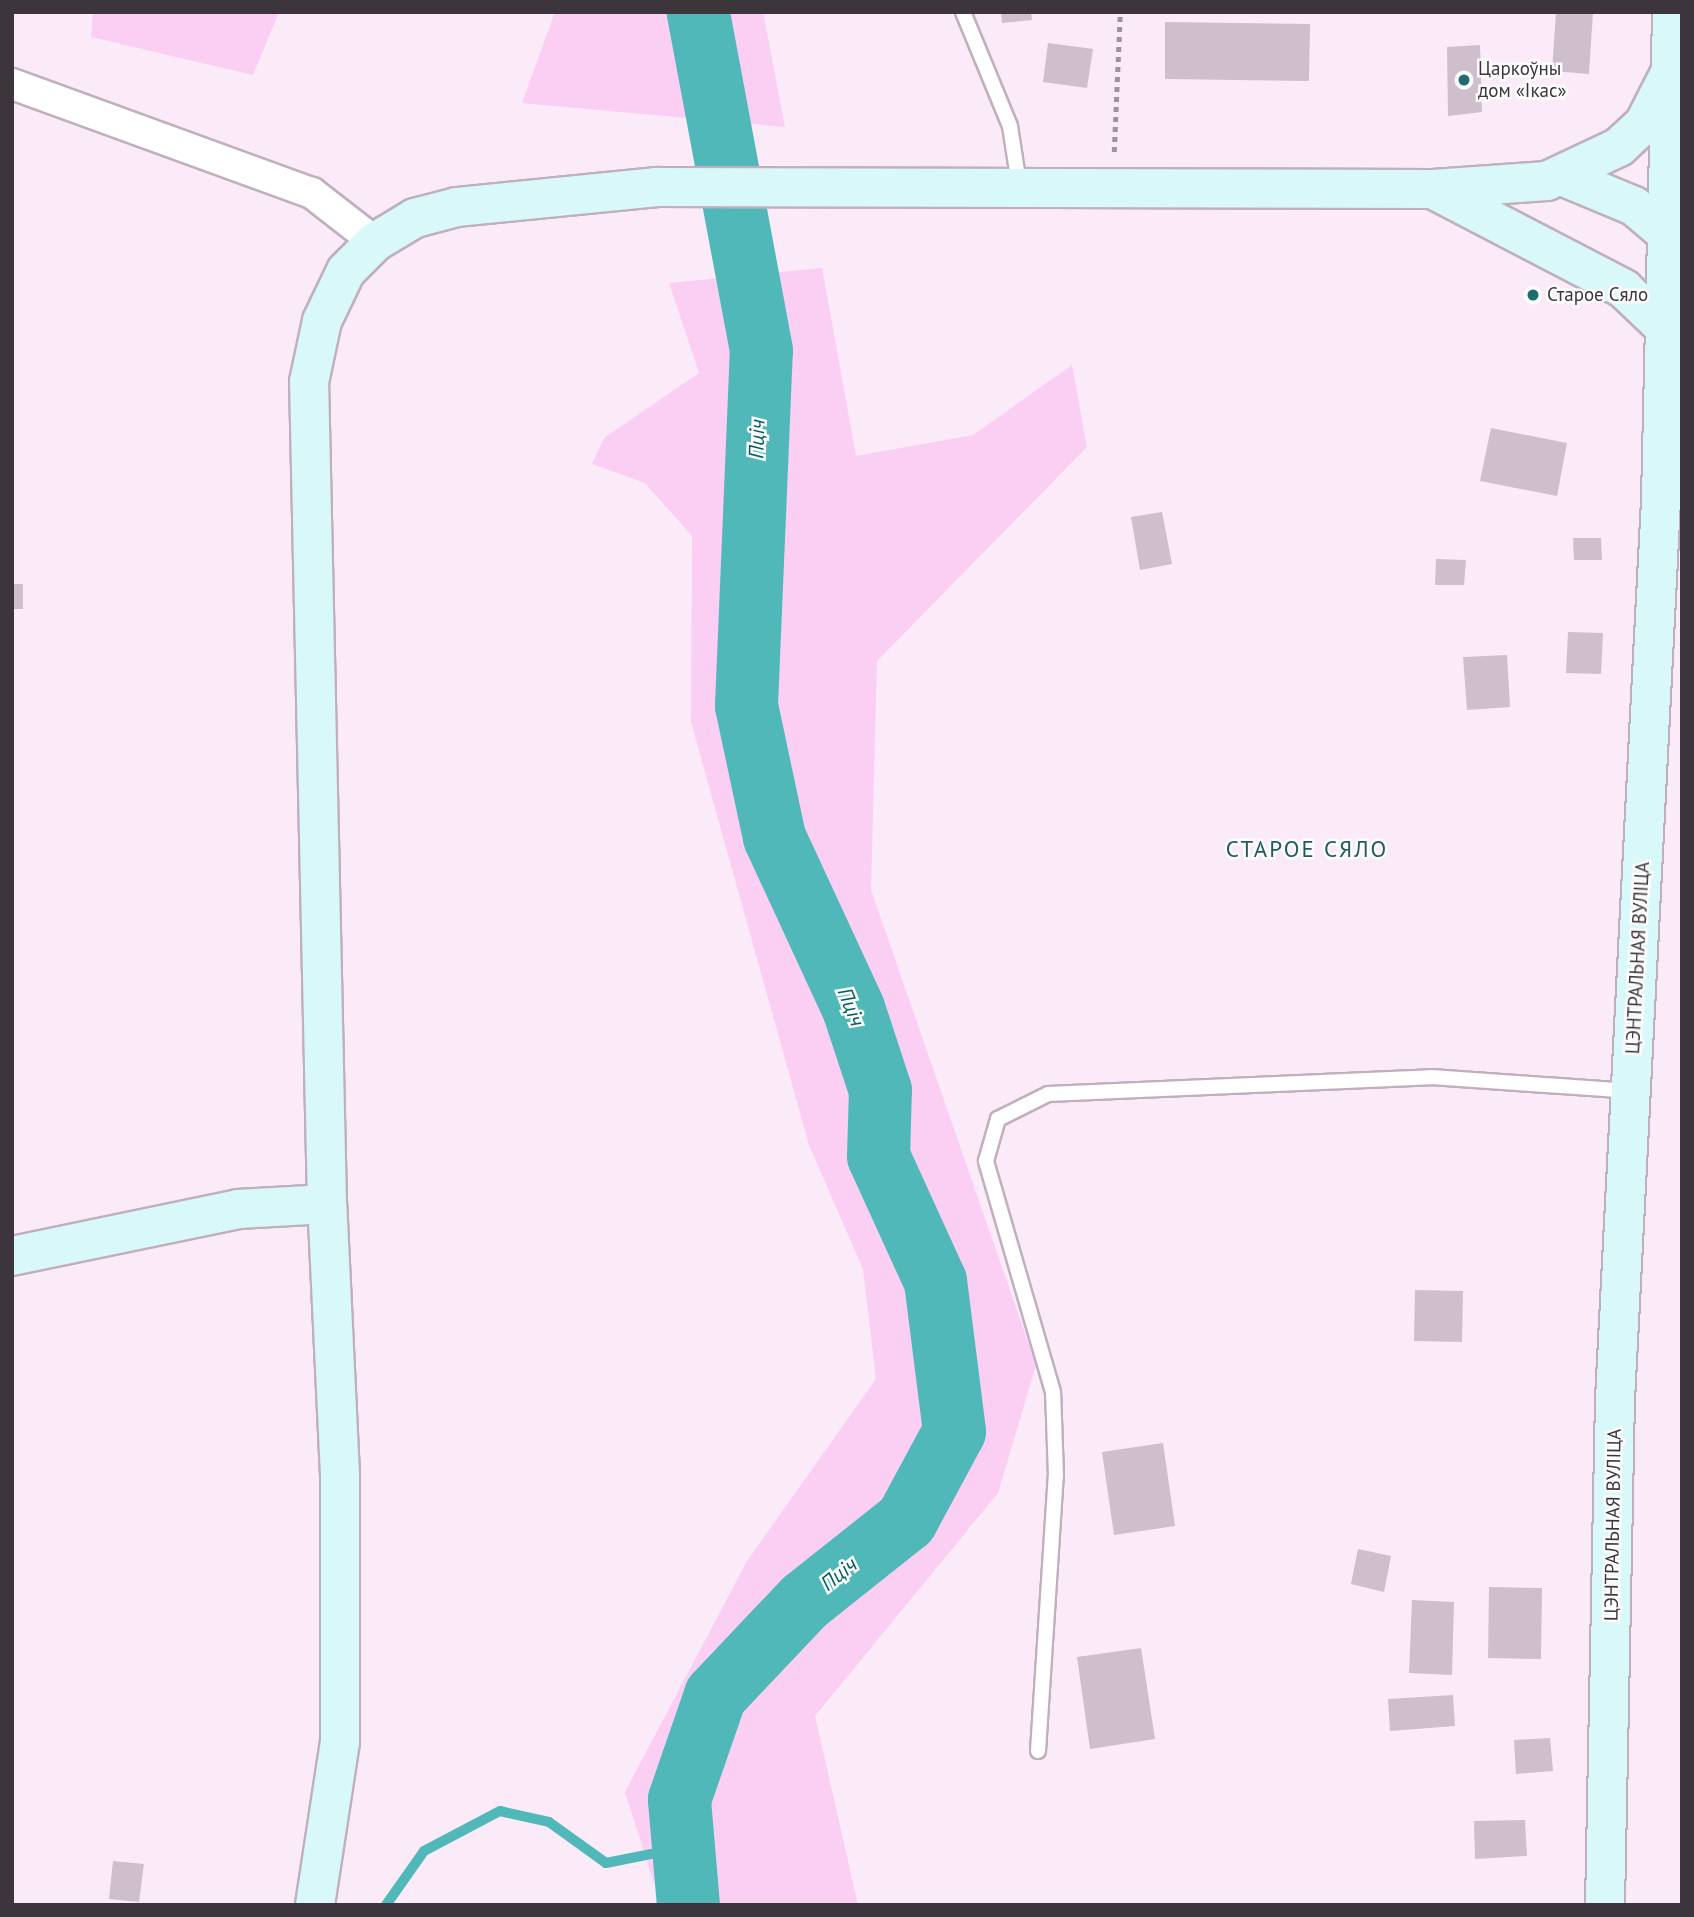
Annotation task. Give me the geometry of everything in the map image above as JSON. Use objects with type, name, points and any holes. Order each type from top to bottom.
[{"type":"main road","name":"ЦЭНТРАЛЬНАЯ ВУЛІЦА","points":[[1605,1905],[1615,1399],[1631,1091],[1671,503],[1665,328],[1672,12]]},
{"type":"main road","points":[[315,1905],[340,1742],[340,1475],[327,1205],[309,382],[322,321],[346,271],[375,242],[415,218],[457,207],[656,187],[811,183],[1433,189],[1564,177],[1600,160],[1644,124],[1671,71]]},
{"type":"main road","points":[[1564,177],[1634,206],[1667,234]]},
{"type":"main road","points":[[1433,189],[1624,289],[1665,328]]},
{"type":"main road","points":[[12,1256],[238,1209],[327,1205]]},
{"type":"street","points":[[12,83],[312,193],[375,242]]},
{"type":"lane","points":[[963,12],[1010,126],[1019,184]]},
{"type":"lane","points":[[1038,1751],[1056,1476],[1053,1392],[986,1161],[998,1119],[1048,1094],[1431,1077],[1631,1091]]},
{"type":"path","points":[[1112,185],[1121,12]]},
{"type":"shaded area","points":[[93,12],[279,12],[253,75],[91,37]]},
{"type":"shaded area","points":[[555,12],[763,12],[785,127],[522,103]]},
{"type":"shaded area","points":[[822,268],[856,456],[973,435],[1072,365],[1087,447],[877,661],[871,890],[1036,1365],[998,1493],[815,1716],[858,1905],[661,1905],[625,1792],[747,1561],[876,1379],[863,1269],[809,1145],[691,722],[692,536],[645,483],[592,464],[604,438],[699,373],[669,283]]},
{"type":"building","points":[[1001,12],[1031,12],[1032,20],[1002,23]]},
{"type":"building","points":[[1556,12],[1593,12],[1589,74],[1552,71]]},
{"type":"building","points":[[1165,22],[1310,24],[1309,81],[1165,79]]},
{"type":"building","points":[[1048,43],[1093,49],[1087,88],[1043,82]]},
{"type":"building","name":"Царкоўны дом «Ікас»","points":[[1480,45],[1482,112],[1448,116],[1447,47]]},
{"type":"building","points":[[1491,428],[1567,443],[1557,496],[1480,481]]},
{"type":"building","points":[[1162,512],[1172,564],[1140,570],[1131,517]]},
{"type":"building","points":[[1573,538],[1601,538],[1602,560],[1574,560]]},
{"type":"building","points":[[1436,559],[1466,560],[1464,585],[1435,585]]},
{"type":"building","points":[[12,584],[23,584],[23,609],[12,609]]},
{"type":"building","points":[[1568,632],[1603,633],[1601,674],[1566,673]]},
{"type":"building","points":[[1507,655],[1510,707],[1467,710],[1463,657]]},
{"type":"building","points":[[1415,1290],[1463,1291],[1462,1342],[1414,1341]]},
{"type":"building","points":[[1163,1443],[1175,1526],[1114,1535],[1102,1452]]},
{"type":"building","points":[[1358,1549],[1391,1556],[1384,1592],[1351,1584]]},
{"type":"building","points":[[1489,1587],[1542,1588],[1541,1659],[1488,1658]]},
{"type":"building","points":[[1412,1600],[1454,1602],[1452,1675],[1409,1673]]},
{"type":"building","points":[[1141,1648],[1155,1739],[1090,1749],[1077,1657]]},
{"type":"building","points":[[1453,1695],[1455,1726],[1390,1731],[1388,1699]]},
{"type":"building","points":[[1550,1738],[1553,1771],[1516,1774],[1514,1740]]},
{"type":"building","points":[[1525,1820],[1527,1856],[1475,1859],[1474,1821]]},
{"type":"building","points":[[113,1861],[144,1864],[139,1902],[109,1899]]},
{"type":"waterway","name":"Пціч","points":[[688,1905],[679,1799],[715,1695],[804,1601],[906,1520],[954,1431],[935,1281],[878,1156],[880,1090],[853,1008],[774,837],[746,705],[761,350],[698,12]]},
{"type":"waterway","points":[[386,1905],[424,1851],[500,1811],[549,1822],[606,1863],[681,1848]]},
{"type":"place","name":"Царкоўны дом «Ікас»","points":[[1464,80]]},
{"type":"place","name":"Старое Сяло","points":[[1533,295]]},
{"type":"district","name":"СТАРОЕ СЯЛО","points":[[1307,849]]}]
